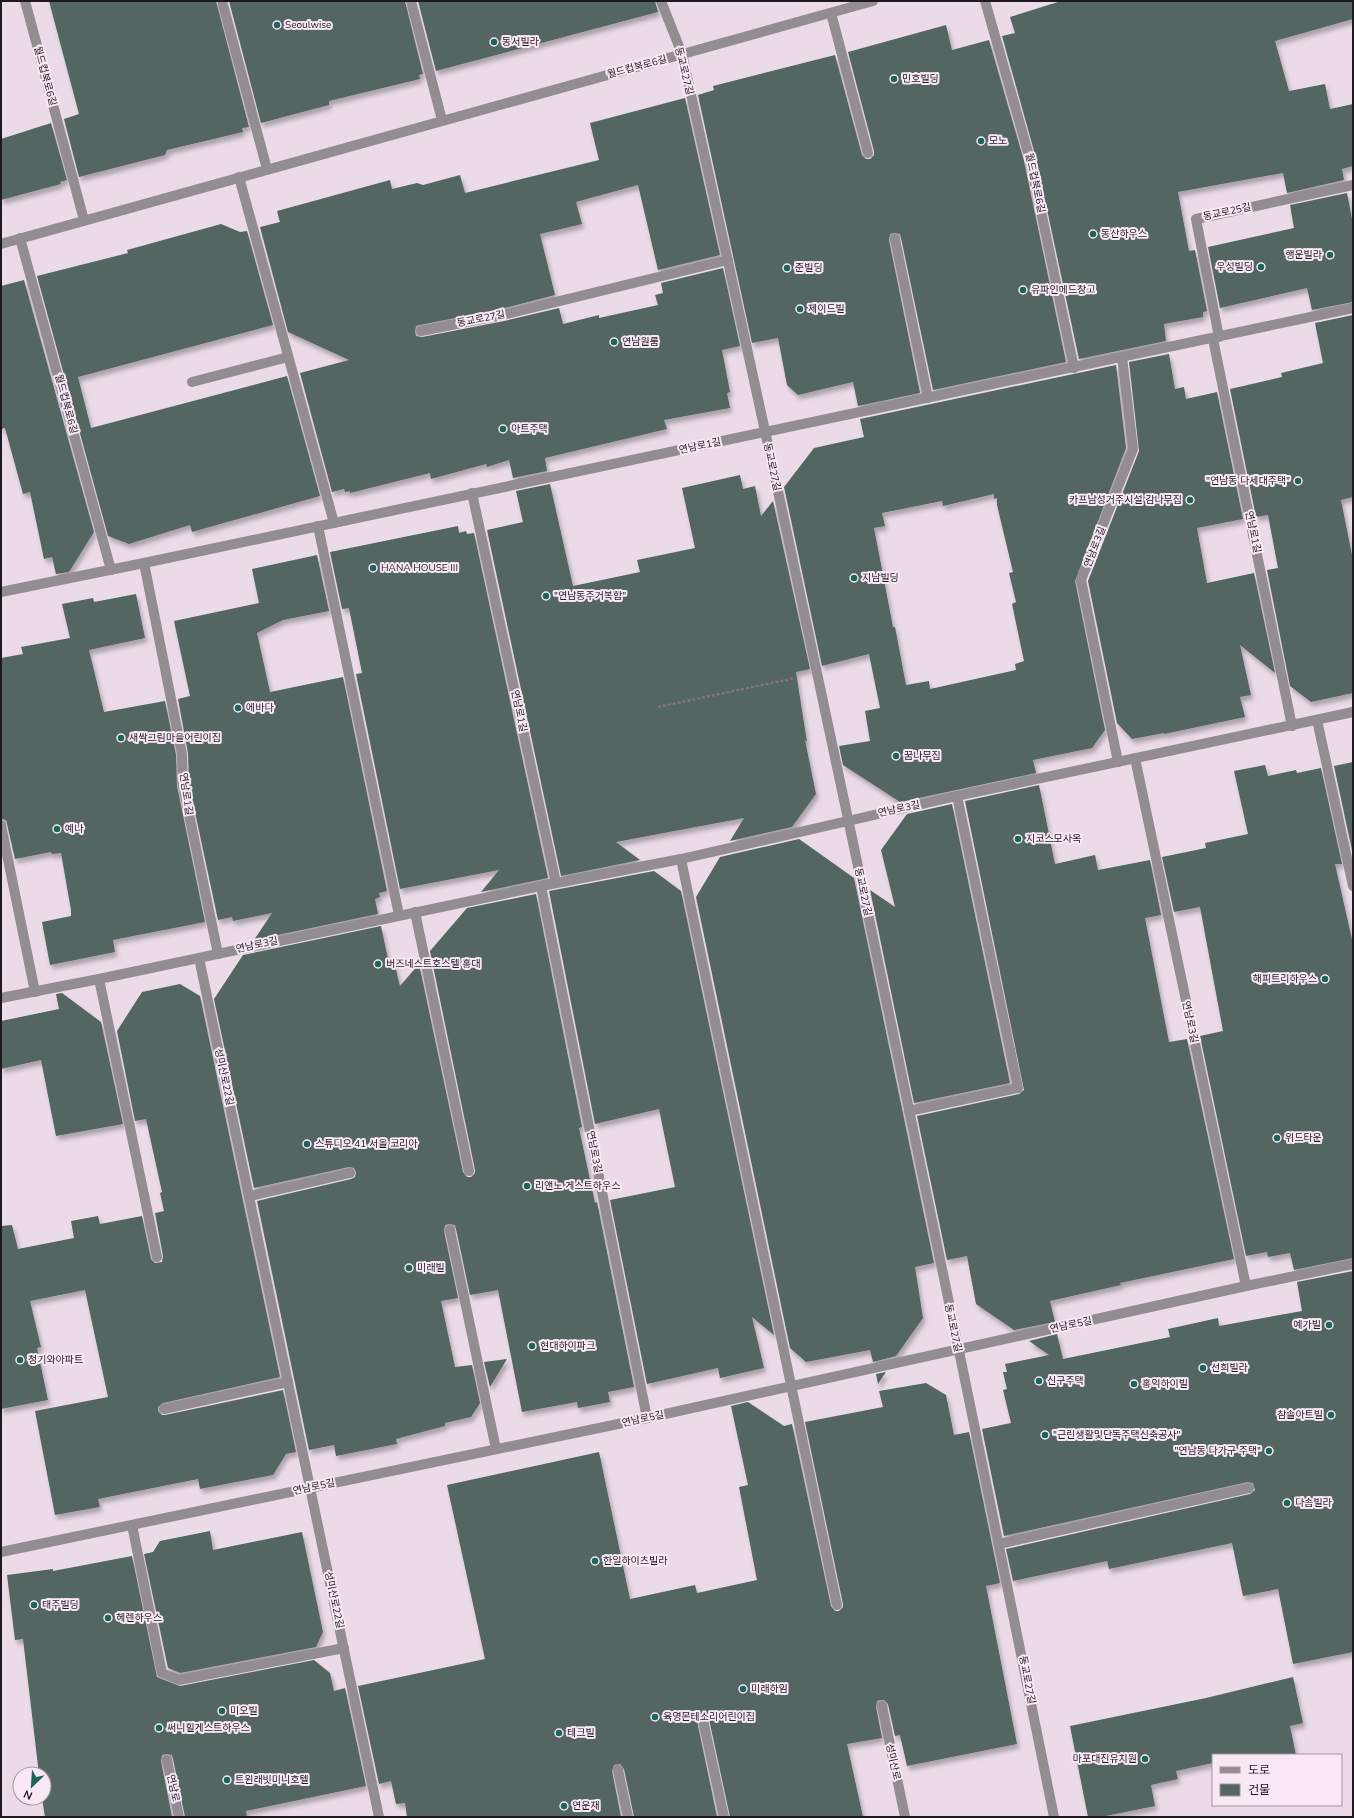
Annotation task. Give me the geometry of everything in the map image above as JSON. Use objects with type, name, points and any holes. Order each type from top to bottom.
[{"type":"street","name":"월드컵북로6길","points":[[25,1],[84,220]]},
{"type":"street","points":[[222,1],[267,169]]},
{"type":"street","points":[[411,1],[442,120]]},
{"type":"street","name":"동교로27길","points":[[662,1],[682,54],[728,260],[909,1111],[1054,1817]]},
{"type":"street","name":"월드컵북로6길","points":[[1,244],[873,1]]},
{"type":"street","name":"월드컵북로6길","points":[[985,1],[1030,159],[1074,368]]},
{"type":"street","points":[[832,13],[868,153]]},
{"type":"street","points":[[239,177],[334,523]]},
{"type":"street","name":"동교로25길","points":[[1216,338],[1196,219],[1353,185]]},
{"type":"street","name":"월드컵북로6길","points":[[20,238],[112,570]]},
{"type":"street","points":[[895,239],[928,398]]},
{"type":"street","name":"동교로27길","points":[[421,331],[502,315],[728,260]]},
{"type":"street","name":"연남로1길","points":[[1,592],[765,433],[1353,308]]},
{"type":"street","name":"연남로1길","points":[[1216,338],[1292,726]]},
{"type":"street","points":[[192,382],[288,357]]},
{"type":"street","name":"연남로3길","points":[[1118,762],[1081,580],[1133,450],[1122,357]]},
{"type":"street","name":"연남로1길","points":[[472,493],[556,883]]},
{"type":"street","points":[[318,526],[399,915]]},
{"type":"street","name":"연남로1길","points":[[144,563],[182,754],[183,785],[218,954]]},
{"type":"street","name":"연남로3길","points":[[1,998],[99,980],[399,915],[681,859],[957,796],[1353,712]]},
{"type":"street","points":[[1317,720],[1353,886]]},
{"type":"street","name":"연남로3길","points":[[1135,758],[1246,1286]]},
{"type":"street","points":[[909,1111],[1018,1088],[957,796]]},
{"type":"street","points":[[1,825],[35,992]]},
{"type":"street","points":[[681,859],[790,1387],[837,1605]]},
{"type":"street","name":"연남로3길","points":[[541,886],[647,1418]]},
{"type":"street","points":[[415,912],[469,1171]]},
{"type":"street","name":"성미산로22길","points":[[198,958],[250,1196],[379,1817]]},
{"type":"street","points":[[99,980],[157,1258]]},
{"type":"street","points":[[250,1196],[350,1173]]},
{"type":"street","points":[[450,1230],[496,1449]]},
{"type":"street","name":"연남로5길","points":[[1,1552],[647,1418],[1246,1286],[1353,1264]]},
{"type":"street","points":[[164,1408],[288,1382]]},
{"type":"street","points":[[999,1544],[1249,1488]]},
{"type":"street","points":[[132,1525],[162,1673],[179,1680],[344,1648]]},
{"type":"street","name":"성미산로","points":[[882,1706],[904,1817]]},
{"type":"street","points":[[703,1720],[724,1817]]},
{"type":"street","name":"연남로","points":[[167,1760],[179,1817]]},
{"type":"street","points":[[618,1770],[628,1817]]},
{"type":"path","points":[[658,707],[817,674]]},
{"type":"building","points":[[49,1],[216,1],[249,127],[242,128],[243,132],[167,150],[165,155],[79,177],[64,119],[79,114]]},
{"type":"building","points":[[229,1],[405,1],[423,74],[419,75],[420,79],[329,101],[329,105],[261,123]]},
{"type":"building","name":"동서빌라","points":[[418,1],[655,1],[658,12],[436,71]]},
{"type":"building","points":[[1061,1],[1353,1],[1353,19],[1275,41],[1289,91],[1325,84],[1330,109],[1353,104],[1353,166],[1342,169],[1344,180],[1287,193],[1283,173],[1178,192],[1189,251],[1195,250],[1207,311],[1203,312],[1203,317],[1164,324],[1166,341],[1079,359],[1036,158],[1002,36],[1015,33],[1010,17]]},
{"type":"building","points":[[946,25],[952,50],[989,40],[1024,161],[1066,362],[933,390],[901,238],[900,234],[894,233],[890,234],[889,240],[920,393],[858,406],[853,382],[798,395],[787,385],[778,338],[752,343],[698,95],[714,90],[713,86],[835,55],[862,155],[866,159],[870,159],[874,155],[874,151],[848,52]]},
{"type":"building","points":[[685,98],[720,255],[658,270],[638,185],[576,202],[582,224],[540,234],[555,295],[501,309],[416,326],[415,332],[416,336],[422,337],[504,321],[559,308],[563,324],[599,315],[599,318],[658,305],[655,295],[663,293],[661,283],[723,268],[740,346],[722,350],[730,392],[727,393],[730,408],[664,420],[667,429],[545,458],[547,471],[513,478],[509,460],[487,467],[486,464],[431,479],[430,473],[350,493],[350,491],[345,492],[344,489],[332,492],[300,373],[349,360],[288,332],[260,227],[280,222],[277,211],[390,180],[392,189],[417,183],[423,185],[460,175],[465,193],[599,160],[590,123]]},
{"type":"building","points":[[51,123],[67,180],[60,182],[61,184],[1,200],[1,139]]},
{"type":"building","points":[[1347,193],[1353,224],[1353,302],[1312,310],[1307,288],[1220,308],[1208,247],[1294,228],[1290,205]]},
{"type":"building","points":[[221,224],[240,232],[247,231],[273,325],[78,377],[91,428],[287,376],[320,496],[192,532],[190,525],[129,544],[108,536],[37,276],[128,253],[127,250]]},
{"type":"building","points":[[24,280],[94,532],[69,572],[56,574],[52,557],[44,559],[30,492],[23,494],[5,428],[1,429],[1,286]]},
{"type":"building","points":[[1353,315],[1353,497],[1341,500],[1353,560],[1353,693],[1311,702],[1290,686],[1267,570],[1278,568],[1268,515],[1256,517],[1230,389],[1282,377],[1281,373],[1323,363],[1315,323]]},
{"type":"building","points":[[1169,354],[1175,389],[1184,387],[1186,399],[1217,392],[1243,519],[1197,528],[1207,583],[1254,573],[1275,673],[1240,645],[1251,695],[1240,697],[1245,717],[1164,734],[1132,739],[1117,723],[1088,581],[1139,451],[1129,362]]},
{"type":"building","points":[[1116,365],[1126,448],[1075,581],[1105,730],[1092,748],[1033,760],[1036,773],[900,802],[843,765],[839,746],[870,741],[865,711],[880,708],[869,654],[822,666],[784,487],[814,448],[864,437],[860,419]],"holes":[[[994,494],[994,499],[997,498],[997,505],[1013,572],[1009,573],[1016,602],[1012,604],[1024,661],[1015,664],[1016,670],[930,689],[929,681],[906,685],[874,528],[885,526],[882,513],[942,501],[943,506]]]},
{"type":"building","points":[[740,475],[743,489],[755,486],[761,516],[773,501],[810,669],[796,672],[807,742],[805,740],[816,794],[792,827],[730,841],[744,818],[616,842],[640,860],[561,876],[487,530],[523,522],[516,491],[550,484],[573,586],[640,572],[637,560],[695,548],[682,488]]},
{"type":"building","points":[[458,526],[459,533],[466,531],[467,534],[474,533],[548,878],[481,892],[499,870],[400,889],[356,674],[362,673],[349,608],[342,609],[330,552]]},
{"type":"building","points":[[317,555],[329,611],[283,620],[257,633],[270,692],[343,677],[387,891],[379,893],[380,897],[375,899],[378,914],[254,940],[272,913],[233,921],[232,917],[218,920],[189,784],[188,753],[178,699],[190,696],[174,621],[259,603],[252,569]]},
{"type":"building","points":[[136,594],[145,638],[89,650],[104,712],[165,701],[176,755],[177,786],[205,922],[113,940],[115,952],[50,965],[42,922],[71,916],[71,910],[61,853],[52,854],[51,852],[15,859],[6,820],[1,819],[1,658],[23,654],[21,647],[70,638],[62,604],[93,598],[94,602]]},
{"type":"building","points":[[1353,762],[1353,855],[1334,766]]},
{"type":"building","points":[[1265,765],[1268,776],[1296,770],[1297,773],[1321,768],[1342,864],[1335,864],[1353,944],[1353,1258],[1294,1270],[1290,1253],[1268,1257],[1267,1252],[1246,1256],[1200,1036],[1223,1031],[1200,907],[1174,912],[1162,857],[1206,848],[1205,843],[1248,834],[1234,771]]},
{"type":"building","points":[[1039,785],[1055,864],[1095,855],[1098,870],[1150,860],[1161,915],[1145,918],[1169,1042],[1187,1039],[1234,1259],[1120,1283],[1121,1285],[1050,1301],[1055,1322],[1014,1330],[976,1304],[967,1256],[947,1260],[917,1116],[1019,1094],[1024,1090],[965,801]]},
{"type":"building","points":[[952,804],[1010,1083],[914,1103],[870,890],[895,907],[881,850],[907,814]]},
{"type":"building","points":[[799,839],[854,878],[934,1263],[915,1267],[923,1318],[896,1356],[873,1362],[870,1350],[806,1362],[790,1348],[696,897],[720,857]]},
{"type":"building","points":[[654,871],[681,891],[774,1335],[752,1317],[764,1368],[720,1378],[718,1368],[647,1384],[610,1200],[675,1187],[659,1109],[595,1124],[549,891]]},
{"type":"building","points":[[536,894],[582,1127],[579,1128],[595,1203],[597,1202],[634,1387],[608,1392],[610,1402],[578,1408],[577,1402],[522,1412],[498,1290],[470,1295],[455,1225],[449,1224],[445,1225],[444,1231],[458,1298],[441,1301],[455,1367],[472,1365],[480,1403],[471,1417],[445,1423],[445,1426],[396,1439],[397,1444],[336,1456],[334,1445],[309,1450],[257,1201],[351,1179],[355,1177],[356,1172],[354,1168],[349,1167],[254,1188],[214,999],[243,955],[381,926],[388,959],[393,958],[400,986],[419,964],[463,1172],[467,1177],[471,1177],[475,1173],[475,1170],[430,951],[467,908]]},
{"type":"building","points":[[180,984],[200,996],[280,1377],[163,1403],[158,1407],[158,1411],[162,1415],[165,1415],[283,1390],[296,1452],[286,1454],[273,1475],[200,1489],[198,1479],[98,1499],[100,1507],[55,1515],[35,1411],[108,1397],[85,1290],[30,1301],[41,1347],[37,1348],[48,1400],[1,1409],[1,1226],[12,1225],[18,1249],[74,1238],[71,1221],[98,1216],[100,1224],[142,1216],[151,1259],[155,1263],[162,1262],[163,1256],[155,1213],[164,1211],[160,1193],[162,1192],[146,1119],[135,1121],[117,1031],[142,992]]},
{"type":"building","points":[[62,993],[101,1022],[123,1124],[56,1136],[41,1060],[1,1069],[1,1021],[59,1009],[56,994]]},
{"type":"building","points":[[1353,1271],[1353,1652],[1293,1664],[1278,1589],[1243,1596],[1232,1543],[1109,1569],[1107,1561],[1013,1581],[1006,1549],[1250,1494],[1255,1490],[1253,1483],[1248,1482],[1004,1536],[982,1429],[1011,1423],[1003,1390],[1007,1389],[1003,1372],[1007,1372],[1005,1364],[1049,1355],[1029,1341],[1057,1334],[1063,1359],[1170,1337],[1168,1329],[1218,1318],[1219,1326],[1302,1311],[1297,1282]]},
{"type":"building","points":[[507,1359],[490,1387],[484,1362]]},
{"type":"building","points":[[886,1372],[878,1384],[876,1374]]},
{"type":"building","points":[[926,1383],[946,1395],[954,1435],[969,1432],[1000,1583],[986,1586],[1017,1744],[907,1766],[900,1735],[895,1736],[888,1704],[884,1700],[877,1701],[876,1707],[882,1738],[847,1744],[863,1817],[730,1817],[709,1719],[705,1714],[698,1715],[697,1721],[717,1817],[634,1817],[624,1769],[620,1764],[614,1765],[612,1771],[621,1817],[407,1817],[405,1803],[396,1804],[391,1781],[379,1784],[358,1686],[485,1659],[447,1485],[599,1452],[630,1599],[695,1585],[697,1593],[757,1580],[739,1487],[748,1485],[731,1406],[748,1402],[784,1426],[792,1424],[831,1606],[835,1611],[839,1611],[843,1607],[843,1604],[805,1422],[883,1407],[879,1391]]},
{"type":"building","points":[[210,1531],[213,1550],[302,1532],[323,1632],[316,1647],[180,1673],[168,1668],[144,1554],[153,1552],[160,1541]]},
{"type":"building","points":[[132,1556],[157,1677],[180,1686],[314,1660],[330,1673],[334,1691],[345,1688],[366,1786],[246,1811],[247,1817],[185,1817],[172,1755],[166,1754],[162,1755],[161,1761],[172,1817],[45,1817],[43,1806],[52,1806],[52,1766],[38,1766],[23,1639],[15,1640],[7,1575],[53,1569],[53,1571]]},
{"type":"building","name":"마포대진유치원","points":[[1293,1677],[1303,1723],[1290,1726],[1296,1754],[1212,1754],[1212,1763],[1176,1771],[1178,1779],[1151,1785],[1155,1806],[1101,1817],[1088,1817],[1070,1726],[1206,1698]]},
{"type":"place","name":"Seoulwise","points":[[277,25]]},
{"type":"place","name":"동서빌라","points":[[494,42]]},
{"type":"place","name":"민호빌딩","points":[[894,79]]},
{"type":"place","name":"모노","points":[[981,141]]},
{"type":"place","name":"동산하우스","points":[[1093,234]]},
{"type":"place","name":"행운빌라","points":[[1330,255]]},
{"type":"place","name":"우성빌딩","points":[[1261,267]]},
{"type":"place","name":"준빌딩","points":[[787,268]]},
{"type":"place","name":"유파인메드창고","points":[[1023,290]]},
{"type":"place","name":"제이드빌","points":[[800,309]]},
{"type":"place","name":"연남원룸","points":[[614,342]]},
{"type":"place","name":"아트주택","points":[[503,429]]},
{"type":"place","name":"\"연남동 다세대주택\"","points":[[1298,481]]},
{"type":"place","name":"카프남성거주시설 감나무집","points":[[1190,500]]},
{"type":"place","name":"HANA HOUSE III","points":[[373,568]]},
{"type":"place","name":"지남빌딩","points":[[854,578]]},
{"type":"place","name":"\"연남동주거복합\"","points":[[546,596]]},
{"type":"place","name":"에바다","points":[[238,708]]},
{"type":"place","name":"새싹그림마을어린이집","points":[[121,738]]},
{"type":"place","name":"꿈나무집","points":[[896,756]]},
{"type":"place","name":"예나","points":[[57,829]]},
{"type":"place","name":"지코스모사옥","points":[[1018,839]]},
{"type":"place","name":"버즈네스트호스텔 홍대","points":[[378,964]]},
{"type":"place","name":"해피트리하우스","points":[[1325,979]]},
{"type":"place","name":"위드타운","points":[[1277,1138]]},
{"type":"place","name":"스튜디오 41 서올 코리아","points":[[307,1144]]},
{"type":"place","name":"리앤노 게스트하우스","points":[[527,1186]]},
{"type":"place","name":"미래빌","points":[[409,1268]]},
{"type":"place","name":"예가빌","points":[[1329,1325]]},
{"type":"place","name":"현대하이파크","points":[[532,1346]]},
{"type":"place","name":"청기와아파트","points":[[20,1360]]},
{"type":"place","name":"선희빌라","points":[[1203,1368]]},
{"type":"place","name":"신구주택","points":[[1039,1381]]},
{"type":"place","name":"홍익하이빌","points":[[1134,1384]]},
{"type":"place","name":"참솔아트빌","points":[[1331,1415]]},
{"type":"place","name":"\"근린생활및단독주택신축공사\"","points":[[1045,1435]]},
{"type":"place","name":"\"연남동 다가구 주택\"","points":[[1269,1451]]},
{"type":"place","name":"다솜빌라","points":[[1287,1503]]},
{"type":"place","name":"한일하이츠빌라","points":[[595,1561]]},
{"type":"place","name":"태주빌딩","points":[[34,1605]]},
{"type":"place","name":"헤렌하우스","points":[[108,1618]]},
{"type":"place","name":"미래하임","points":[[743,1689]]},
{"type":"place","name":"미오빌","points":[[222,1711]]},
{"type":"place","name":"육영몬테소리어린이집","points":[[655,1717]]},
{"type":"place","name":"써니힐게스트하우스","points":[[159,1728]]},
{"type":"place","name":"테크빌","points":[[559,1733]]},
{"type":"place","name":"마포대진유치원","points":[[1145,1759]]},
{"type":"place","name":"트윈래빗미니호텔","points":[[227,1780]]},
{"type":"place","name":"연운재","points":[[564,1806]]}]
